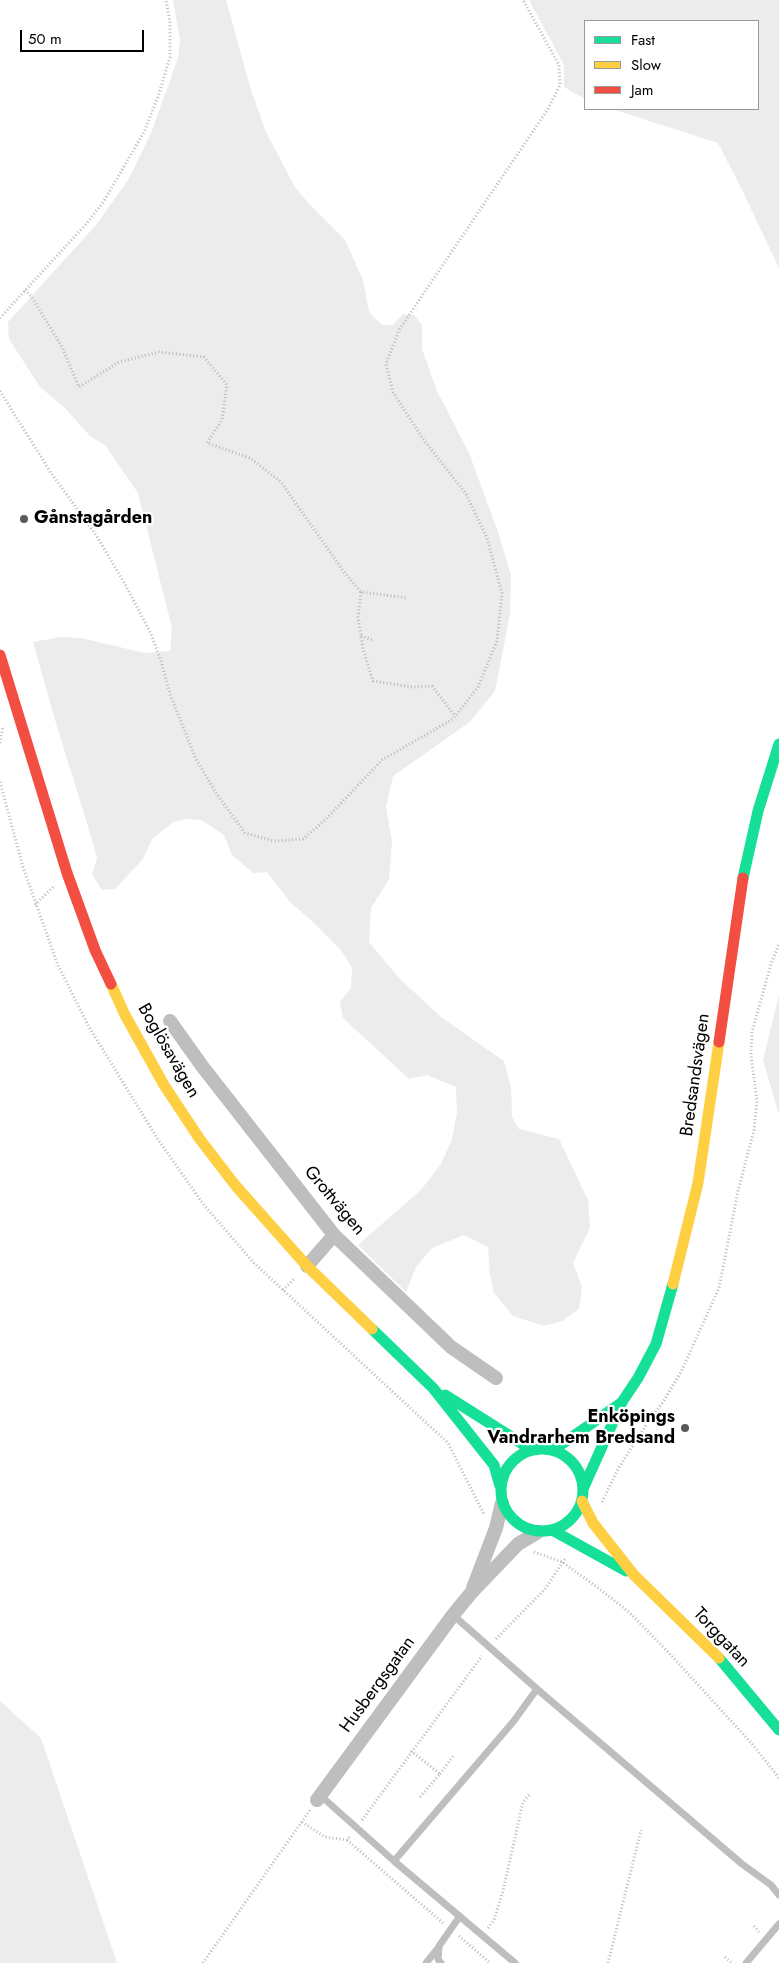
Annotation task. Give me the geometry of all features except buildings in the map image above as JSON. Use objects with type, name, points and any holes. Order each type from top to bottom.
[{"type":"street","name":"Boglösavägen","points":[[0,656],[67,873],[95,950],[126,1015],[164,1085],[199,1138],[235,1185],[307,1266],[433,1388],[494,1465],[500,1486]]},
{"type":"street","name":"Bredsandsvägen","points":[[622,1402],[638,1378],[656,1344],[682,1254],[698,1183],[744,870],[758,811],[779,744]]},
{"type":"street","name":"Grottvägen","points":[[170,1021],[208,1074],[334,1235],[451,1347],[496,1378]]},
{"type":"street","points":[[307,1266],[334,1235]]},
{"type":"street","name":"Boglösavägen","points":[[433,1388],[532,1450]]},
{"type":"street","points":[[500,1486],[504,1472],[520,1454],[562,1444],[622,1402]]},
{"type":"street","points":[[583,1488],[622,1402]]},
{"type":"street","points":[[545,1531],[562,1526],[572,1519],[582,1501],[583,1488],[580,1473],[575,1464],[568,1458],[546,1449]]},
{"type":"street","name":"Torggatan","points":[[500,1486],[502,1503],[508,1514],[517,1524],[526,1529],[545,1531],[634,1575]]},
{"type":"street","name":"Torggatan","points":[[582,1501],[593,1523],[634,1575],[710,1648],[779,1730]]},
{"type":"street","name":"Husbergsgatan","points":[[470,1593],[496,1528],[502,1503]]},
{"type":"street","name":"Husbergsgatan","points":[[319,1798],[470,1593],[518,1544],[545,1531]]},
{"type":"lane","points":[[453,1614],[537,1689],[742,1864],[771,1885],[779,1895]]},
{"type":"lane","points":[[394,1861],[513,1722],[537,1689]]},
{"type":"lane","points":[[319,1798],[357,1827],[394,1861],[515,1963]]},
{"type":"lane","points":[[426,1963],[460,1916]]},
{"type":"lane","points":[[746,1963],[779,1924]]},
{"type":"lane","points":[[439,1946],[438,1959],[441,1963]]},
{"type":"path","points":[[0,318],[87,223],[104,201],[145,130],[158,97],[170,57],[170,23],[166,0]]},
{"type":"path","points":[[0,391],[51,473],[96,535],[125,584],[151,634],[170,694],[196,759],[216,793],[245,833],[274,841],[303,839],[325,820],[382,760],[455,716],[478,687],[497,641],[502,593],[487,538],[466,494],[423,438],[393,392],[386,364],[399,330],[548,109],[560,84],[559,65],[524,0]]},
{"type":"path","points":[[26,290],[62,347],[79,386],[119,362],[159,352],[204,357],[227,385],[222,420],[207,443],[250,458],[281,482],[344,572],[361,592],[408,598]]},
{"type":"path","points":[[361,592],[358,617],[363,649],[374,681],[412,687],[432,686],[455,716]]},
{"type":"path","points":[[361,636],[373,640]]},
{"type":"path","points":[[0,782],[23,867],[36,905],[67,873]]},
{"type":"path","points":[[347,1840],[490,1646],[546,1588],[562,1562],[630,1613],[753,1745],[779,1778]]},
{"type":"path","points":[[411,1752],[440,1774]]},
{"type":"path","points":[[419,1798],[454,1755]]},
{"type":"path","points":[[471,1946],[482,1936],[494,1920],[503,1891],[523,1802],[531,1793]]},
{"type":"path","points":[[203,1963],[319,1798]]},
{"type":"path","points":[[302,1822],[325,1837],[347,1840],[490,1963]]},
{"type":"path","points":[[608,1963],[628,1875],[641,1830]]},
{"type":"path","points":[[725,1957],[732,1963]]},
{"type":"shaded area","points":[[173,0],[226,0],[251,90],[266,132],[295,187],[345,240],[363,280],[369,312],[382,325],[393,325],[403,314],[414,315],[422,325],[422,349],[437,391],[469,453],[498,532],[511,575],[510,614],[495,691],[470,722],[393,776],[386,807],[392,842],[389,879],[371,908],[369,942],[399,978],[441,1017],[504,1061],[511,1088],[512,1117],[519,1129],[559,1139],[588,1200],[590,1228],[573,1263],[582,1287],[579,1309],[562,1321],[544,1326],[513,1316],[494,1293],[490,1275],[488,1247],[464,1235],[432,1248],[416,1267],[406,1292],[358,1245],[421,1190],[441,1164],[452,1139],[457,1112],[456,1087],[427,1075],[409,1079],[343,1018],[340,1002],[351,988],[352,968],[341,950],[291,903],[267,872],[253,873],[232,855],[224,835],[201,820],[186,819],[173,822],[152,839],[143,859],[115,889],[102,890],[92,874],[97,858],[33,642],[61,637],[81,638],[145,653],[170,651],[172,628],[138,493],[105,445],[90,436],[64,407],[40,387],[9,339],[8,322],[96,225],[128,180],[151,133],[178,58],[180,40]]},
{"type":"shaded area","points":[[529,0],[779,0],[779,268],[718,143],[615,110],[759,110],[759,20],[584,20],[584,98],[564,87],[564,65]]},
{"type":"shaded area","points":[[779,995],[779,1115],[763,1060]]},
{"type":"shaded area","points":[[0,1701],[41,1738],[117,1963],[0,1963]]},
{"type":"traffic: fast","points":[[743,878],[758,811],[779,744]]},
{"type":"traffic: fast","points":[[583,1489],[622,1402],[638,1378],[656,1344],[673,1284]]},
{"type":"traffic: fast","points":[[372,1329],[433,1388],[494,1465],[500,1486]]},
{"type":"traffic: fast","points":[[445,1395],[532,1450]]},
{"type":"traffic: fast","points":[[546,1449],[562,1444],[621,1403]]},
{"type":"traffic: fast","points":[[534,1449],[550,1449],[565,1456],[576,1467],[583,1482],[583,1490],[580,1506],[571,1519],[550,1531],[534,1531],[519,1524],[508,1513],[501,1498],[501,1482],[508,1467],[519,1456],[534,1449]]},
{"type":"traffic: fast","points":[[552,1530],[626,1571]]},
{"type":"traffic: fast","points":[[719,1658],[779,1730]]},
{"type":"traffic: slow","points":[[111,984],[125,1015],[164,1085],[199,1138],[235,1185],[307,1266],[372,1329]]},
{"type":"traffic: slow","points":[[673,1284],[698,1183],[719,1042]]},
{"type":"traffic: slow","points":[[582,1501],[593,1523],[634,1575],[719,1658]]},
{"type":"traffic: jam","points":[[0,655],[67,873],[95,950],[111,984]]},
{"type":"traffic: jam","points":[[719,1042],[743,878]]},
{"type":"place","name":"Gånstagården","points":[[24,519]]},
{"type":"place","name":"Enköpings Vandrarhem Bredsand","points":[[685,1428]]}]
